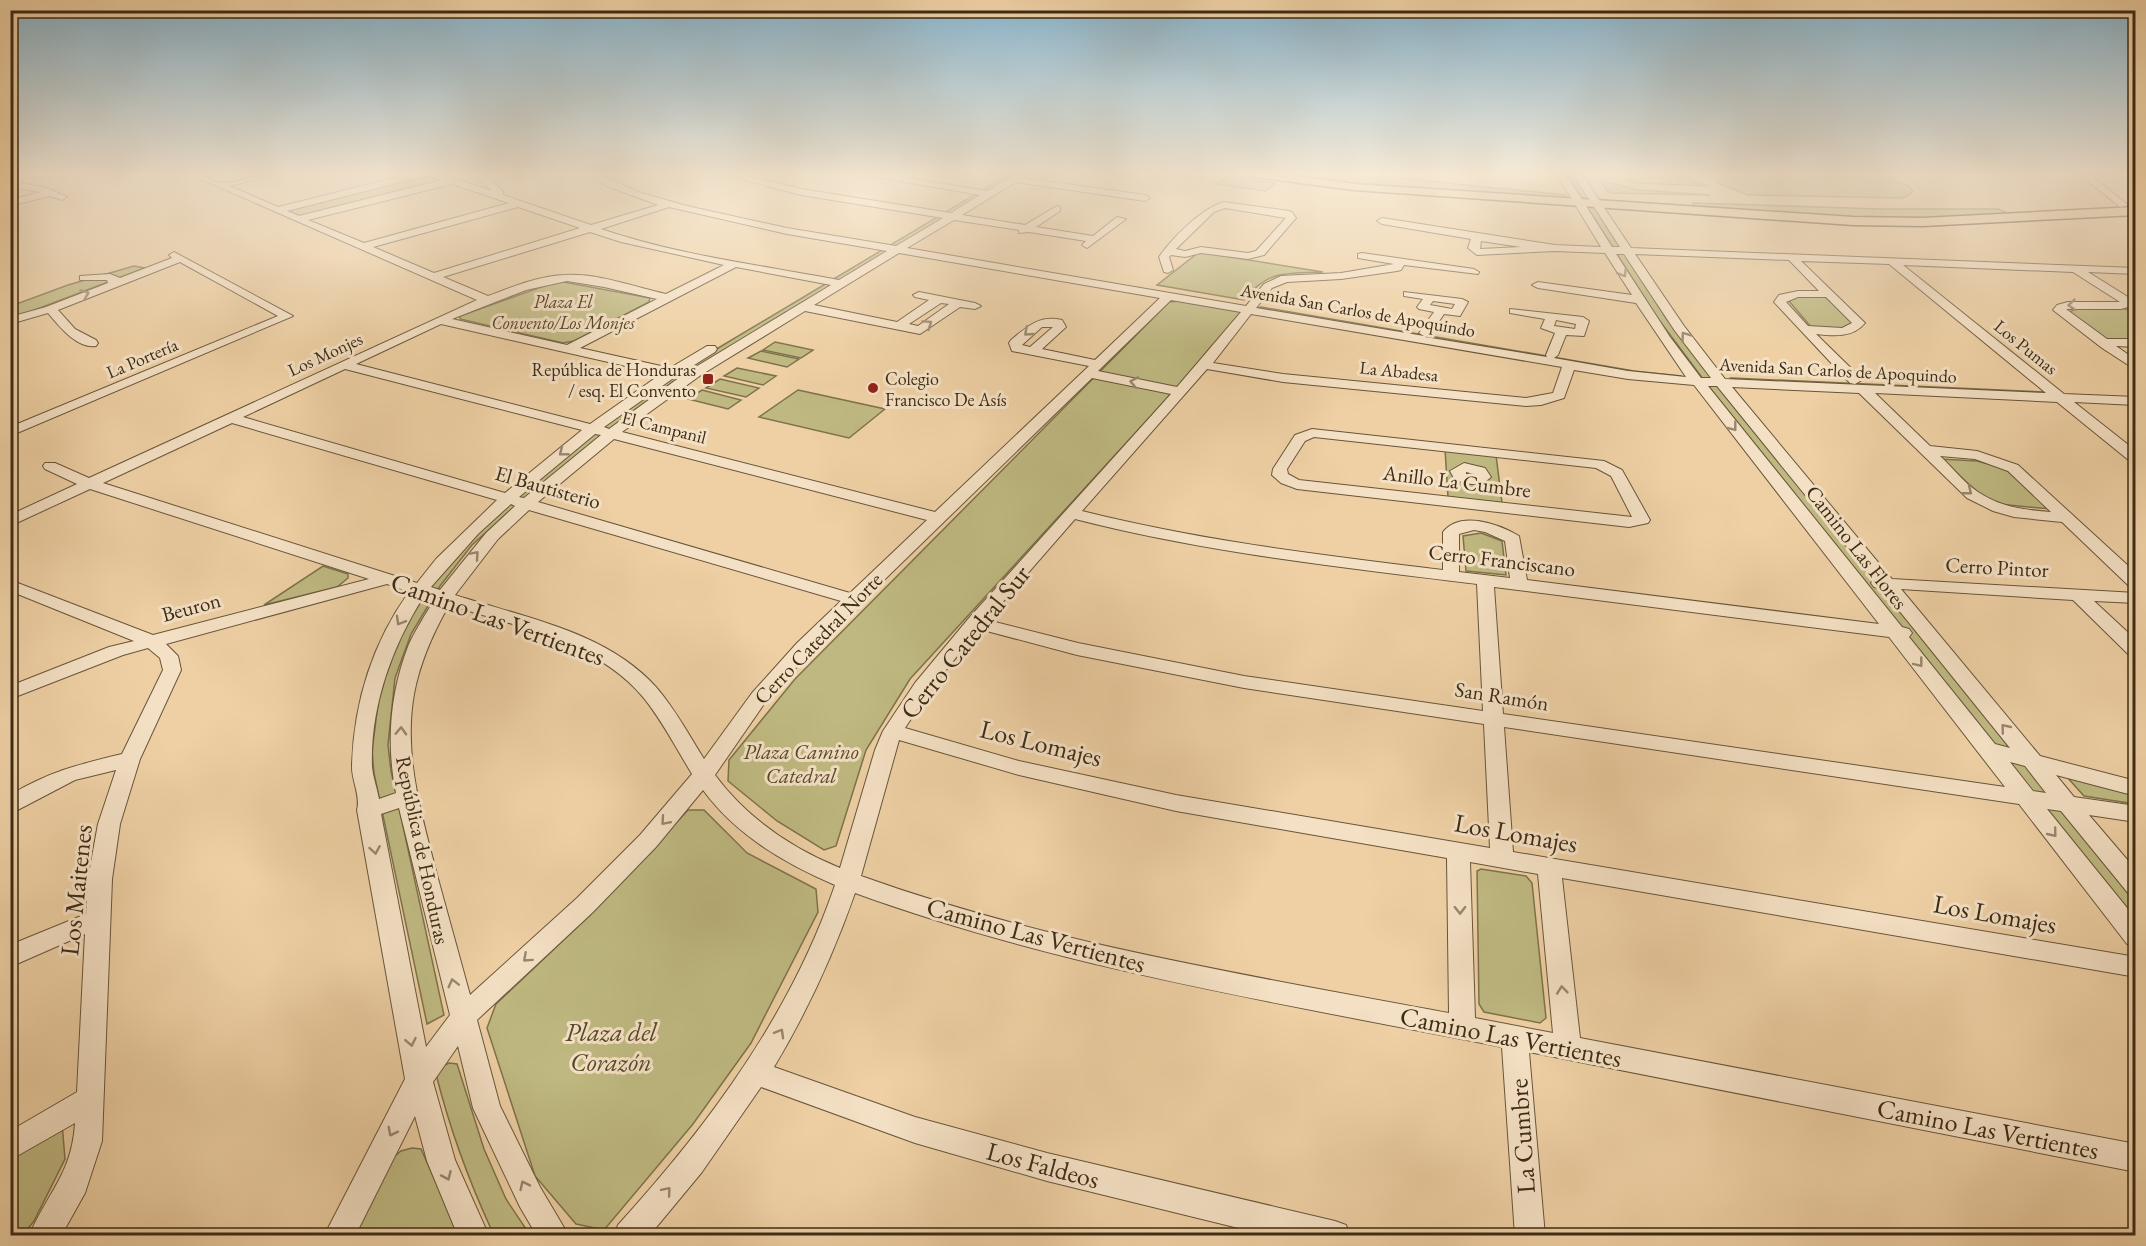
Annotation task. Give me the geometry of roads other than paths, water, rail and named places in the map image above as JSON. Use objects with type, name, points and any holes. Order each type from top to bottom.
[{"type":"street","points":[[326,231],[489,301]]},
{"type":"street","points":[[362,247],[419,231]]},
{"type":"street","points":[[432,277],[582,231]]},
{"type":"street","points":[[597,231],[664,249],[833,283]]},
{"type":"street","name":"Avenida San Carlos de Apoquindo","points":[[788,231],[1157,279],[1252,306],[1641,377],[2054,393],[2136,393]]},
{"type":"street","name":"República de Honduras","points":[[894,246],[914,231]]},
{"type":"street","name":"República de Honduras","points":[[474,1236],[441,1161],[419,1080],[368,810],[362,768],[363,732],[370,692],[386,647],[419,590],[459,541],[507,498],[592,429],[894,246],[924,231]]},
{"type":"street","points":[[1017,235],[1023,231]]},
{"type":"street","points":[[1042,231],[1091,242],[1105,231]]},
{"type":"street","points":[[1157,279],[1164,256],[1189,231]]},
{"type":"street","points":[[1168,251],[1185,254],[1201,250],[1248,256],[1260,253],[1279,231]]},
{"type":"street","points":[[1396,231],[1422,234],[1428,231]]},
{"type":"street","points":[[1445,231],[1481,237],[1476,239],[1473,248],[1477,252],[1555,248],[1630,253],[2136,271]]},
{"type":"street","name":"Camino Las Flores","points":[[1600,231],[1640,300],[1886,584],[2136,887]]},
{"type":"street","name":"Camino Las Flores","points":[[1611,231],[1630,253],[1679,328],[1706,378],[1856,582],[2136,937]]},
{"type":"street","name":"Avenida San Carlos de Apoquindo","points":[[894,246],[1169,296],[1252,306],[1615,366],[1706,378]]},
{"type":"street","name":"Cerro Catedral Sur","points":[[1348,274],[1365,252],[1400,262],[1474,272]]},
{"type":"street","points":[[1157,279],[1185,254]]},
{"type":"street","points":[[10,321],[50,309],[158,262],[178,256],[283,318]]},
{"type":"street","points":[[1793,259],[1857,318],[1859,325],[1843,330],[1804,329]]},
{"type":"street","points":[[158,262],[283,318]]},
{"type":"street","name":"Cerro Catedral Sur","points":[[629,1236],[692,1161],[757,1073],[806,983],[848,882],[885,750],[893,731],[922,687],[975,622],[1181,392],[1268,286],[1282,279],[1397,268],[1400,262]]},
{"type":"street","name":"Los Pumas","points":[[1893,262],[2136,459]]},
{"type":"street","points":[[569,349],[734,264]]},
{"type":"street","points":[[2075,269],[2132,305]]},
{"type":"street","points":[[84,278],[101,276],[114,279],[109,285]]},
{"type":"street","name":"Los Monjes","points":[[10,521],[440,320],[549,280],[567,278],[667,298]]},
{"type":"street","name":"República de Honduras","points":[[554,1236],[530,1197],[487,1108],[462,1018],[408,797],[401,752],[404,694],[419,643],[443,597],[481,548],[526,504],[680,375],[804,306],[833,283]]},
{"type":"street","points":[[1529,295],[1538,285],[1640,300]]},
{"type":"street","points":[[1408,294],[1430,297],[1462,302],[1456,313],[1423,307],[1430,297]]},
{"type":"street","points":[[1831,294],[1793,294],[1781,298],[1782,305],[1965,490],[1981,500],[2020,514],[2067,518]]},
{"type":"street","points":[[919,295],[975,306]]},
{"type":"street","name":"Cerro Catedral Norte","points":[[419,1080],[462,1018],[618,872],[703,776],[759,697],[804,647],[1169,296]]},
{"type":"street","points":[[900,326],[939,299]]},
{"type":"street","points":[[804,306],[920,330],[958,303]]},
{"type":"street","points":[[2132,305],[2068,305],[2059,308],[2062,314],[2136,366]]},
{"type":"street","points":[[50,309],[71,332],[92,343]]},
{"type":"street","points":[[1425,333],[1441,310]]},
{"type":"street","points":[[1514,311],[1552,316],[1583,321],[1580,333],[1547,327],[1552,316]]},
{"type":"street","name":"La Portería","points":[[10,432],[283,318]]},
{"type":"street","points":[[440,320],[680,375]]},
{"type":"street","points":[[1552,355],[1562,331]]},
{"type":"street","points":[[2106,345],[2111,342],[2136,343]]},
{"type":"street","points":[[1033,351],[1181,392]]},
{"type":"street","name":"El Campanil","points":[[344,365],[939,518]]},
{"type":"street","name":"La Abadesa","points":[[1204,365],[1271,376],[1526,402],[1542,401],[1559,395],[1569,365]]},
{"type":"street","name":"Avenida San Carlos de Apoquindo","points":[[2054,393],[2136,401]]},
{"type":"street","name":"El Bautisterio","points":[[231,418],[853,599]]},
{"type":"street","name":"Anillo La Cumbre","points":[[1312,434],[1605,466],[1619,476],[1643,519],[1637,523],[1478,504],[1297,484],[1286,480],[1279,472],[1300,438],[1312,434]]},
{"type":"street","points":[[1470,450],[1472,468]]},
{"type":"street","points":[[1926,450],[1967,453],[2006,465],[2024,476],[2136,583]]},
{"type":"street","name":"Camino Las Vertientes","points":[[50,465],[90,484],[388,579],[572,641],[620,664],[646,686],[657,699],[703,776],[737,816],[786,851],[848,882],[987,925],[1097,954],[1264,989],[2136,1158]]},
{"type":"street","points":[[1478,504],[1481,525]]},
{"type":"street","name":"Cerro Franciscano","points":[[1073,514],[1154,534],[1237,549],[1896,633],[1928,635]]},
{"type":"street","points":[[1451,576],[1451,532],[1481,525],[1513,539],[1519,585]]},
{"type":"street","name":"Beuron","points":[[10,693],[79,664],[152,641],[388,579]]},
{"type":"street","points":[[1485,581],[1502,859]]},
{"type":"street","name":"Cerro Pintor","points":[[1856,582],[2136,598]]},
{"type":"street","name":"Los Maitenes","points":[[15,591],[152,641],[169,656],[172,670],[130,759],[118,791],[104,851],[88,1141],[83,1161],[65,1202],[44,1236]]},
{"type":"street","points":[[2078,595],[2136,651]]},
{"type":"street","name":"San Ramón","points":[[975,622],[1077,649],[1180,670],[2136,814]]},
{"type":"street","name":"Los Lomajes","points":[[893,731],[1018,768],[1121,792],[1458,852],[2136,967]]},
{"type":"street","points":[[1987,749],[2136,789]]},
{"type":"street","points":[[10,806],[57,779],[130,759]]},
{"type":"street","points":[[368,810],[408,797]]},
{"type":"street","points":[[1458,852],[1462,1027]]},
{"type":"street","points":[[1549,867],[1568,1048]]},
{"type":"street","points":[[10,957],[37,943],[99,919]]},
{"type":"street","name":"La Cumbre","points":[[1515,1037],[1530,1236]]},
{"type":"street","name":"Los Faldeos","points":[[757,1073],[915,1130],[1037,1164],[1335,1236]]},
{"type":"street","points":[[339,1236],[419,1080]]},
{"type":"street","points":[[10,1147],[90,1099]]},
{"type":"place","name":"República de Honduras / esq. El Convento","points":[[708,379]]},
{"type":"place","name":"Colegio Francisco De Asís","points":[[873,388]]},
{"type":"park label","name":"Plaza El Convento/Los Monjes","points":[[563,311]]},
{"type":"park label","name":"Plaza Camino Catedral","points":[[801,763]]},
{"type":"park label","name":"Plaza del Corazón","points":[[611,1047]]}]
